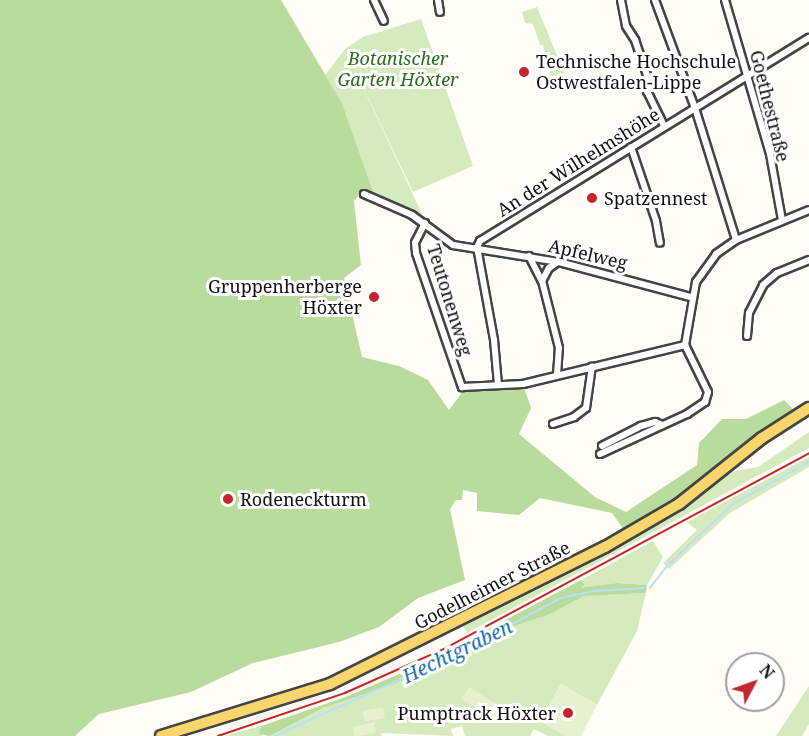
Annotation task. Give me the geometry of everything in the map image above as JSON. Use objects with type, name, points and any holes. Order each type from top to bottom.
[{"type":"main road","name":"Godelheimer Straße","points":[[161,736],[340,680],[605,548],[679,504],[762,438],[809,408]]},
{"type":"street","points":[[374,0],[384,21]]},
{"type":"street","points":[[438,0],[440,12]]},
{"type":"street","points":[[621,0],[626,26],[635,40],[650,84],[647,91],[664,126]]},
{"type":"street","points":[[655,0],[695,108],[736,240]]},
{"type":"street","name":"Goethestraße","points":[[725,0],[770,154],[783,220]]},
{"type":"street","name":"An der Wilhelmshöhe","points":[[477,247],[480,240],[809,38]]},
{"type":"street","points":[[631,147],[656,221],[660,243]]},
{"type":"street","points":[[364,194],[425,223],[453,245],[477,247],[495,340],[498,385],[557,375],[685,345]]},
{"type":"street","points":[[600,454],[687,414],[708,398],[685,345],[691,297],[709,263],[736,240],[809,210]]},
{"type":"street","name":"Teutonenweg","points":[[425,223],[415,243],[416,253],[462,387],[498,385]]},
{"type":"street","name":"Apfelweg","points":[[477,247],[559,262],[691,297]]},
{"type":"street","points":[[528,256],[542,281],[559,348],[557,375]]},
{"type":"street","points":[[747,336],[749,314],[763,285],[777,273],[809,260]]},
{"type":"street","points":[[542,281],[549,268],[559,262]]},
{"type":"street","points":[[553,424],[574,417],[586,408],[592,366]]},
{"type":"street","points":[[602,446],[641,426],[655,422],[662,425]]},
{"type":"green space","points":[[0,0],[281,0],[342,103],[374,194],[363,190],[354,201],[361,265],[344,278],[362,357],[399,366],[428,380],[449,410],[464,390],[524,387],[531,408],[519,434],[595,497],[626,512],[697,465],[699,443],[722,419],[746,419],[784,400],[793,409],[688,491],[624,530],[612,513],[540,498],[519,515],[477,511],[477,493],[463,490],[462,500],[456,500],[450,509],[465,580],[418,598],[379,627],[339,642],[253,663],[191,692],[99,714],[75,736],[0,736]]},
{"type":"green space","points":[[537,7],[565,75],[562,76],[565,89],[555,92],[543,45],[540,45],[533,24],[525,23],[522,12]]},
{"type":"green space","name":"Botanischer Garten Höxter","points":[[421,19],[473,166],[413,192],[347,53],[422,214],[374,194],[342,103],[325,75],[345,49],[363,37]]},
{"type":"green space","points":[[809,432],[809,448],[467,633],[461,623],[625,542],[682,508],[725,473],[758,467]]},
{"type":"green space","points":[[809,457],[809,467],[730,513],[669,569],[663,563],[697,530],[687,522]]},
{"type":"green space","points":[[653,541],[663,557],[647,585],[617,583],[580,589],[585,585],[581,580]]},
{"type":"green space","points":[[581,580],[585,585],[581,588],[617,583],[647,585],[646,593],[584,596],[550,614],[514,626],[512,623],[396,683],[323,708],[270,736],[259,734],[261,726],[343,698],[418,666]]},
{"type":"green space","points":[[646,593],[637,631],[597,705],[561,684],[540,721],[566,736],[548,736],[534,729],[530,736],[465,736],[462,726],[451,729],[453,736],[382,733],[381,736],[270,736],[323,708],[435,662],[512,623],[550,614],[584,596]]},
{"type":"green space","name":"Pumptrack Höxter","points":[[561,684],[597,705],[581,736],[566,736],[540,721]]},
{"type":"green space","points":[[809,686],[809,724],[802,736],[776,736]]},
{"type":"green space","points":[[469,687],[502,708],[495,720],[462,699]]},
{"type":"green space","points":[[383,707],[385,718],[364,721],[362,711]]},
{"type":"green space","points":[[374,722],[376,733],[354,736],[353,727]]},
{"type":"green space","points":[[261,726],[262,736],[224,736]]},
{"type":"waterway","name":"Hechtgraben","points":[[650,588],[667,566],[733,504],[809,462]]},
{"type":"waterway","name":"Hechtgraben","points":[[275,736],[460,652],[561,598],[593,591],[644,588]]},
{"type":"railway","points":[[218,736],[345,693],[446,648],[809,453]]},
{"type":"place","name":"Technische Hochschule Ostwestfalen-Lippe","points":[[524,72]]},
{"type":"place","name":"Spatzennest","points":[[592,198]]},
{"type":"place","name":"Gruppenherberge Höxter","points":[[374,297]]},
{"type":"place","name":"Rodeneckturm","points":[[228,499]]},
{"type":"place","name":"Pumptrack Höxter","points":[[568,713]]}]
